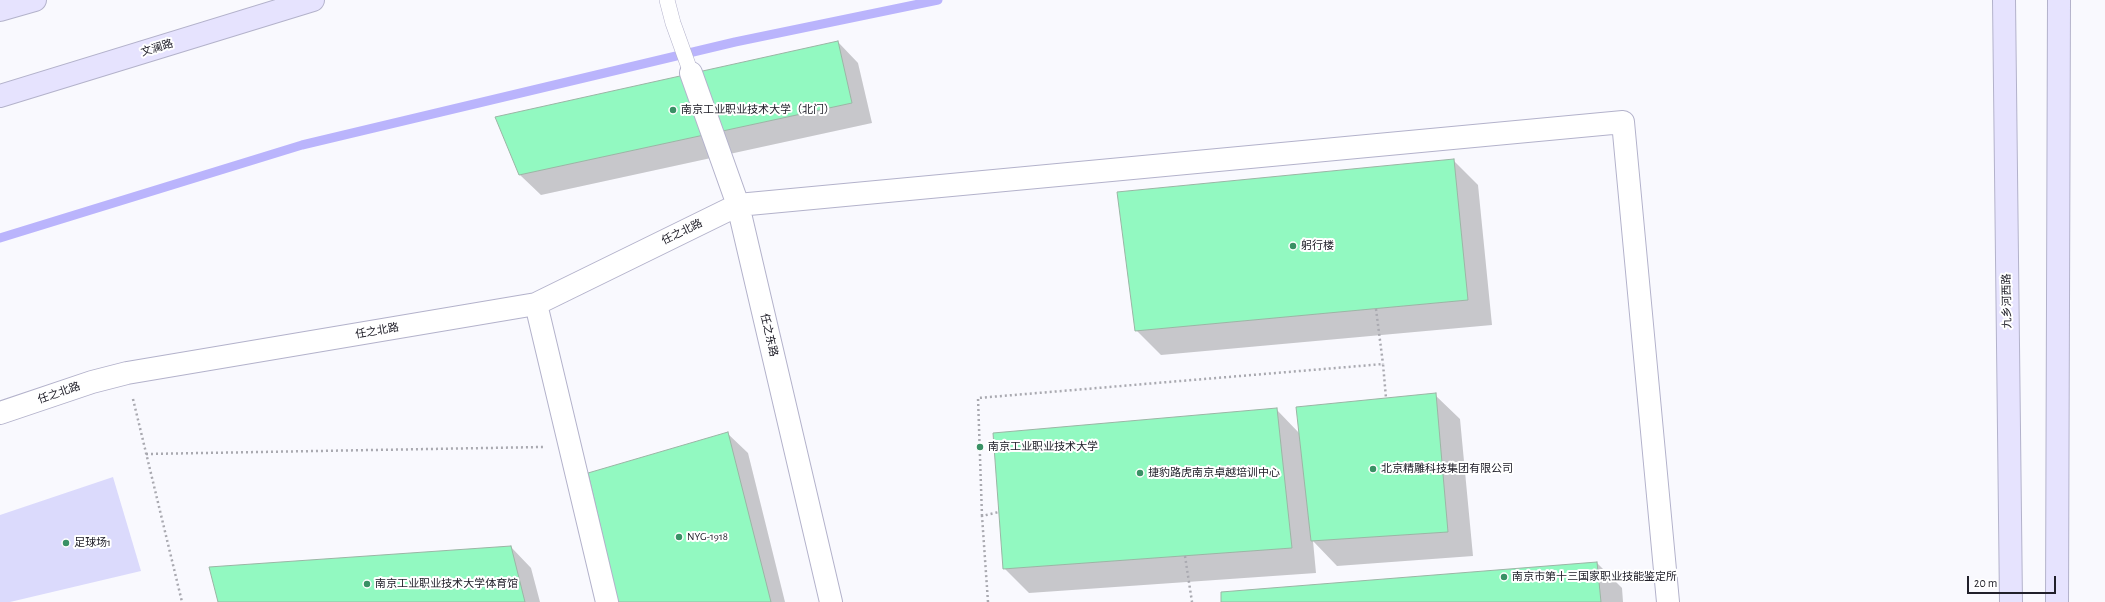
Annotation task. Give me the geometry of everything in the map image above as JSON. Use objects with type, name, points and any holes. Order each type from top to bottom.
[{"type":"main road","points":[[0,10],[35,0]]},
{"type":"main road","name":"文澜路","points":[[0,96],[313,0]]},
{"type":"main road","name":"九乡河西路","points":[[2004,0],[2011,602]]},
{"type":"main road","points":[[2058,602],[2059,0]]},
{"type":"street","name":"任之东路","points":[[691,73],[738,205],[831,602]]},
{"type":"street","points":[[738,205],[1623,122],[1668,602]]},
{"type":"street","name":"任之北路","points":[[0,413],[92,382],[127,373],[536,304],[738,205]]},
{"type":"street","points":[[536,304],[607,602]]},
{"type":"lane","points":[[667,0],[673,23],[691,73]]},
{"type":"path","points":[[1376,309],[1386,398]]},
{"type":"path","points":[[988,602],[982,516],[978,398],[1383,364]]},
{"type":"path","points":[[127,373],[182,602]]},
{"type":"path","points":[[146,454],[570,447]]},
{"type":"path","points":[[982,516],[999,512]]},
{"type":"path","points":[[1185,556],[1192,602]]},
{"type":"shaded area","name":"足球场1","points":[[113,477],[141,571],[10,602],[0,602],[0,515]]},
{"type":"building","name":"南京工业职业技术大学（北门）","points":[[838,41],[852,103],[519,175],[495,117]]},
{"type":"building","name":"躬行楼","points":[[1454,159],[1468,300],[1135,331],[1117,192]]},
{"type":"building","name":"北京精雕科技集团有限公司","points":[[1436,393],[1448,532],[1311,541],[1296,407]]},
{"type":"building","name":"捷豹路虎南京卓越培训中心","points":[[1277,408],[1292,548],[1003,569],[993,433]]},
{"type":"building","name":"NYG-1918","points":[[728,432],[771,602],[618,602],[588,473]]},
{"type":"building","name":"南京工业职业技术大学体育馆","points":[[511,546],[525,602],[218,602],[209,567]]},
{"type":"building","name":"南京市第十三国家职业技能鉴定所","points":[[1597,562],[1601,602],[1221,602],[1221,592]]},
{"type":"waterway","points":[[0,238],[302,145],[735,42],[938,0]]},
{"type":"place","name":"南京工业职业技术大学（北门）","points":[[673,110]]},
{"type":"place","name":"躬行楼","points":[[1293,246]]},
{"type":"place","name":"南京工业职业技术大学","points":[[980,447]]},
{"type":"place","name":"北京精雕科技集团有限公司","points":[[1373,469]]},
{"type":"place","name":"捷豹路虎南京卓越培训中心","points":[[1140,473]]},
{"type":"place","name":"NYG-1918","points":[[679,537]]},
{"type":"place","name":"足球场1","points":[[66,543]]},
{"type":"place","name":"南京市第十三国家职业技能鉴定所","points":[[1504,577]]},
{"type":"place","name":"南京工业职业技术大学体育馆","points":[[367,584]]}]
